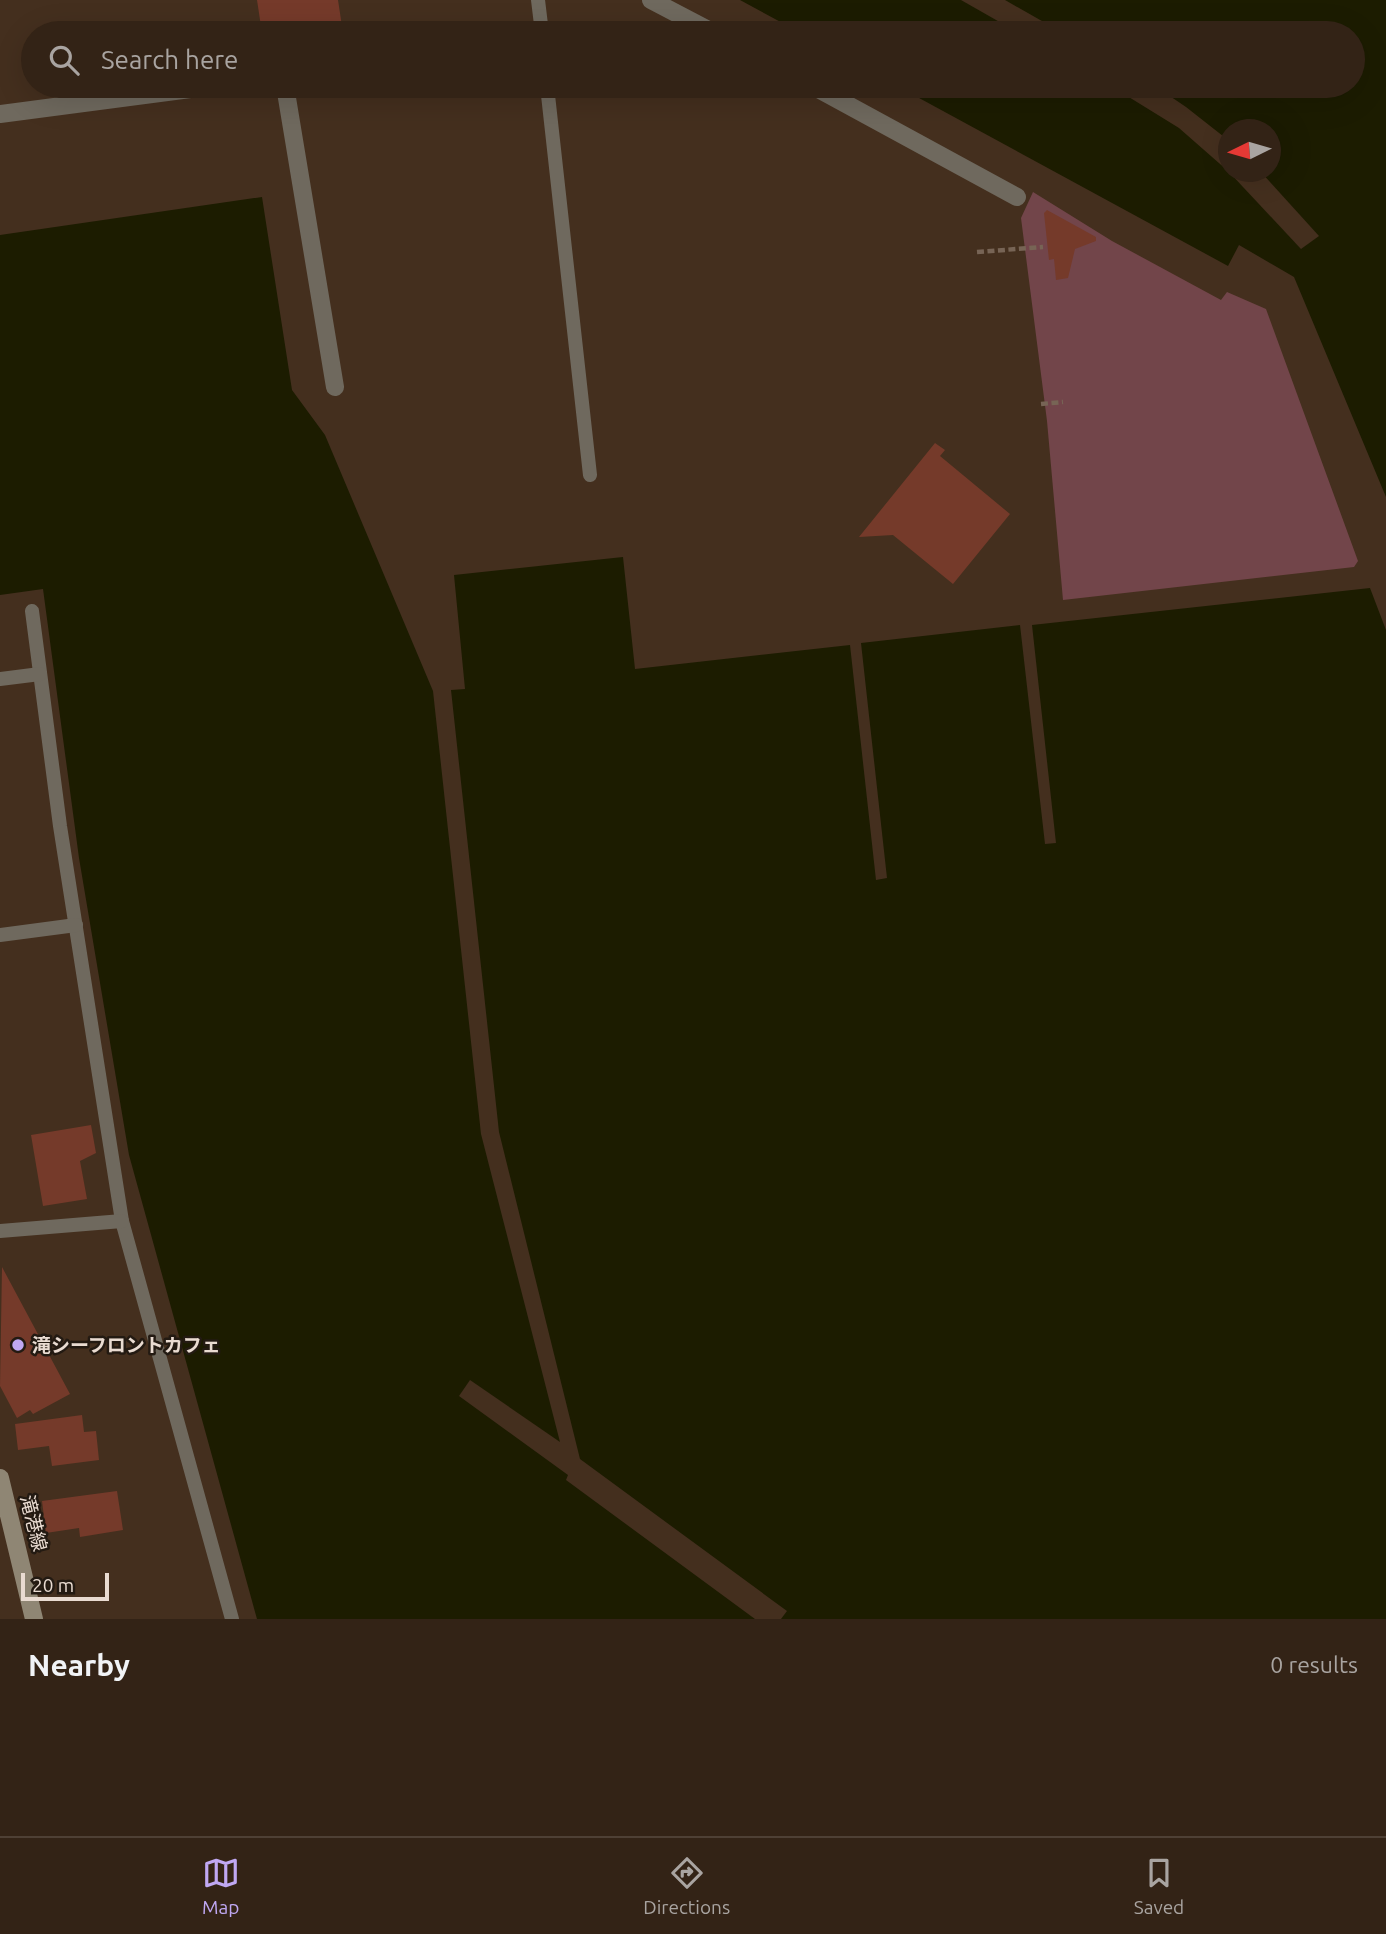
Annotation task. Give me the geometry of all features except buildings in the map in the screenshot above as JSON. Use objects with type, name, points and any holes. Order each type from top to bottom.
[{"type":"main road","name":"滝港線","points":[[0,1478],[34,1619]]},
{"type":"street","points":[[652,0],[691,21]]},
{"type":"street","points":[[0,114],[122,98]]},
{"type":"street","points":[[287,98],[335,387]]},
{"type":"street","points":[[835,98],[1017,197]]},
{"type":"lane","points":[[538,0],[541,21]]},
{"type":"lane","points":[[548,98],[590,475]]},
{"type":"lane","points":[[32,611],[76,925],[122,1221],[232,1619]]},
{"type":"lane","points":[[0,679],[40,674]]},
{"type":"lane","points":[[0,935],[76,925]]},
{"type":"lane","points":[[0,1231],[122,1221]]},
{"type":"path","points":[[977,252],[1043,247]]},
{"type":"path","points":[[1041,404],[1063,402]]},
{"type":"shaded area","points":[[740,0],[1386,0],[1386,497],[1294,277],[1239,245],[1228,266],[919,98],[1365,98],[1365,21],[779,21]]},
{"type":"shaded area","points":[[1033,192],[1112,241],[1221,300],[1227,292],[1266,309],[1358,561],[1354,567],[1063,600],[1047,421],[1021,218]]},
{"type":"shaded area","points":[[262,197],[292,390],[325,435],[433,691],[481,1134],[560,1442],[470,1380],[459,1396],[568,1475],[566,1480],[755,1619],[257,1619],[129,1155],[79,858],[43,589],[0,595],[0,235]]},
{"type":"shaded area","points":[[623,557],[635,669],[850,645],[876,880],[887,878],[861,643],[1020,625],[1045,844],[1056,843],[1032,625],[1370,588],[1386,630],[1386,1619],[781,1619],[787,1611],[580,1459],[499,1132],[451,690],[465,689],[454,575]]},
{"type":"pier","points":[[961,0],[1005,0],[1042,21],[998,21]]},
{"type":"pier","points":[[1130,98],[1173,98],[1186,107],[1218,132],[1218,162],[1179,128]]},
{"type":"pier","points":[[1238,182],[1270,182],[1319,236],[1301,249]]},
{"type":"place","name":"滝シーフロントカフェ","points":[[18,1345]]}]
